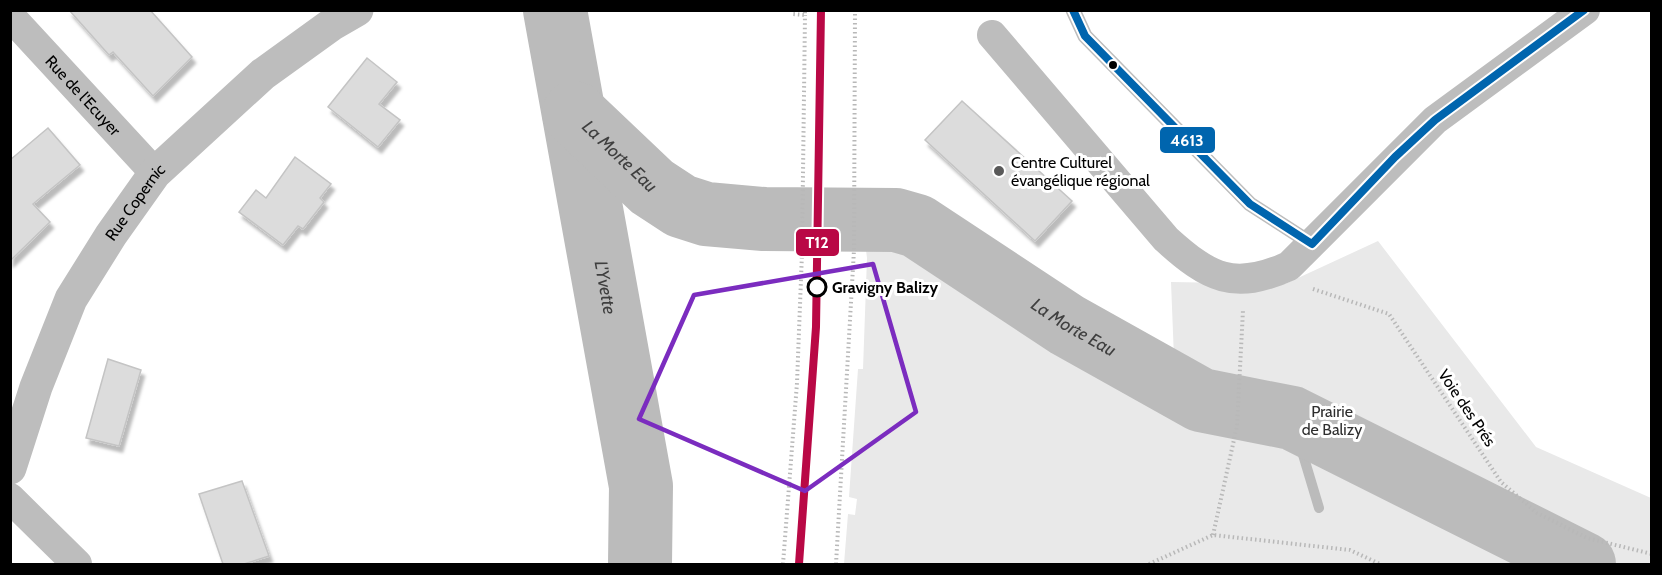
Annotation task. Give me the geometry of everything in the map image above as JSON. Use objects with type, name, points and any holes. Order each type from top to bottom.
[{"type":"street","name":"Rue Copernic","points":[[10,468],[36,387],[71,299],[111,235],[155,173],[263,74],[331,25],[357,10]]},
{"type":"street","points":[[992,35],[1166,239],[1190,260],[1211,273],[1227,279],[1256,278],[1289,266],[1395,157],[1435,120],[1585,10]]},
{"type":"street","name":"Rue de l'Ecuyer","points":[[10,16],[155,173]]},
{"type":"street","points":[[10,498],[77,564]]},
{"type":"lane","points":[[1073,10],[1086,36],[1220,176],[1250,204],[1312,244]]},
{"type":"path","points":[[783,564],[796,383],[801,265],[805,13],[793,14],[792,10]]},
{"type":"path","points":[[836,564],[854,250],[855,10]]},
{"type":"path","points":[[867,11],[877,10]]},
{"type":"path","points":[[1213,535],[1238,426],[1256,278]]},
{"type":"path","name":"Voie des Prés","points":[[1256,278],[1389,314],[1502,482],[1537,513],[1587,538],[1652,554]]},
{"type":"path","points":[[1149,564],[1213,535],[1350,550],[1380,564]]},
{"type":"highlighted area","points":[[873,264],[916,412],[805,491],[639,419],[694,295]]},
{"type":"green space","name":"Prairie de Balizy","points":[[864,234],[906,238],[1095,365],[1176,409],[1171,282],[1285,284],[1378,241],[1536,447],[1651,498],[1651,564],[844,564],[848,514],[855,515],[857,499],[849,497],[858,369],[863,369],[867,258]]},
{"type":"building","points":[[69,10],[150,10],[192,57],[153,96],[113,52],[109,55]]},
{"type":"building","points":[[367,58],[397,82],[379,104],[400,120],[378,147],[328,107]]},
{"type":"building","name":"Centre Culturel évangélique régional","points":[[962,101],[1072,201],[1035,241],[925,140]]},
{"type":"building","points":[[48,128],[80,165],[33,204],[50,222],[10,261],[10,160]]},
{"type":"building","points":[[295,157],[331,184],[320,198],[324,202],[303,229],[298,226],[283,245],[239,212],[256,190],[266,198]]},
{"type":"building","points":[[108,359],[141,370],[119,446],[86,438]]},
{"type":"building","points":[[242,481],[269,556],[244,564],[223,564],[199,494]]},
{"type":"waterway","name":"L'Yvette","points":[[555,10],[641,486],[640,564]]},
{"type":"waterway","name":"La Morte Eau","points":[[574,113],[652,187],[681,206],[706,214],[764,219],[896,220],[917,226],[1067,325],[1201,400],[1292,418],[1584,564]]},
{"type":"waterway","points":[[1292,418],[1319,508]]},
{"type":"transit line","name":"T12","points":[[799,564],[816,327],[821,10]]},
{"type":"transit line","name":"4613","points":[[1073,10],[1085,36],[1250,204],[1312,244],[1395,157],[1435,120],[1584,10]]},
{"type":"place","name":"Centre Culturel évangélique régional","points":[[999,171]]},
{"type":"place","name":"Gravigny Balizy","points":[[817,287]]}]
